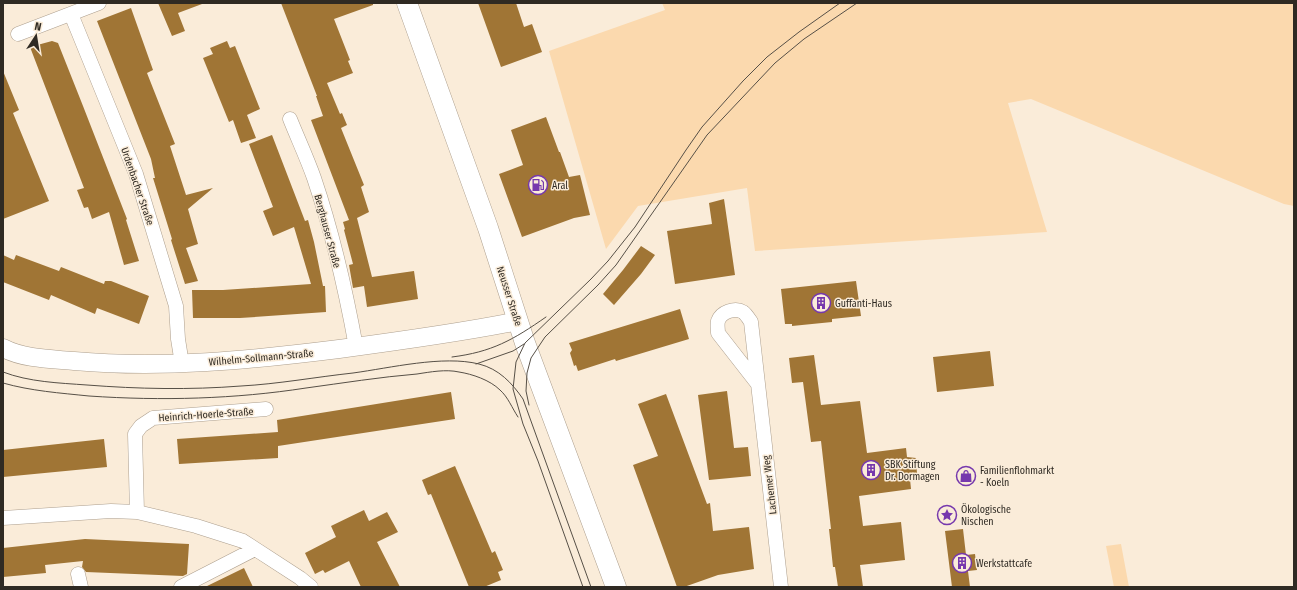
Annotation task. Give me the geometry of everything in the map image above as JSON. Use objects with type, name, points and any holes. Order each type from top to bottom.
[{"type":"main road","name":"Neusser Straße","points":[[407,3],[467,167],[525,343],[616,587]]},
{"type":"street","points":[[18,34],[99,3]]},
{"type":"street","name":"Urdenbacher Straße","points":[[71,14],[138,181],[176,306],[178,339],[182,364]]},
{"type":"street","name":"Berghauser Straße","points":[[290,119],[314,178],[331,234],[356,346]]},
{"type":"street","name":"Lachemer Weg","points":[[757,383],[718,333],[717,325],[719,319],[726,313],[735,310],[743,312],[751,322],[781,587]]},
{"type":"street","name":"Wilhelm-Sollmann-Straße","points":[[3,348],[32,357],[97,363],[182,364],[265,358],[474,330],[518,321]]},
{"type":"street","name":"Heinrich-Hoerle-Straße","points":[[137,512],[135,434],[141,426],[153,418],[159,417],[266,409]]},
{"type":"street","points":[[3,518],[111,510],[137,512],[202,528],[242,542],[300,578],[311,587]]},
{"type":"street","points":[[181,587],[255,550]]},
{"type":"shaded area","points":[[662,3],[1294,3],[1294,206],[1284,204],[1031,99],[1008,103],[1047,232],[755,251],[747,188],[638,206],[606,249],[549,51],[665,10]]},
{"type":"shaded area","points":[[1121,544],[1129,587],[1114,587],[1106,546]]},
{"type":"building","points":[[158,3],[202,4],[178,13],[185,31],[172,36]]},
{"type":"building","points":[[281,3],[373,3],[373,5],[334,19],[350,60],[348,61],[353,73],[327,83],[340,114],[342,113],[347,125],[341,128],[364,185],[361,187],[369,212],[357,218],[372,277],[414,271],[418,299],[367,307],[364,286],[353,288],[349,265],[353,264],[343,222],[349,220],[311,120],[323,116],[317,96]]},
{"type":"building","points":[[478,3],[516,3],[524,27],[532,24],[542,52],[501,67]]},
{"type":"building","points":[[131,8],[153,70],[147,73],[175,144],[170,146],[186,195],[213,188],[188,209],[198,244],[186,248],[198,281],[185,284],[153,178],[155,178],[151,159],[97,21]]},
{"type":"building","points":[[52,41],[58,43],[83,106],[127,219],[126,220],[139,261],[124,265],[109,212],[92,219],[88,207],[84,208],[77,190],[84,188],[30,47]]},
{"type":"building","points":[[227,41],[230,48],[235,46],[260,109],[247,115],[256,138],[241,143],[233,120],[229,122],[203,58],[213,54],[210,48]]},
{"type":"building","points":[[3,71],[19,110],[13,113],[49,201],[3,219]]},
{"type":"building","points":[[546,117],[569,177],[580,175],[590,215],[574,218],[522,237],[499,174],[523,165],[511,130]]},
{"type":"building","points":[[272,135],[305,221],[308,220],[323,286],[325,286],[326,312],[240,318],[193,318],[192,290],[223,290],[311,284],[294,227],[273,236],[263,211],[273,207],[249,144]]},
{"type":"building","points":[[724,199],[735,275],[675,284],[667,231],[712,224],[709,203]]},
{"type":"building","points":[[641,246],[655,255],[641,274],[614,305],[603,294]]},
{"type":"building","points":[[3,255],[14,260],[16,255],[59,271],[61,267],[104,284],[105,281],[111,281],[149,296],[139,324],[97,308],[95,314],[51,295],[49,300],[3,282]]},
{"type":"building","name":"Guffanti-Haus","points":[[856,281],[861,316],[832,319],[832,322],[792,326],[792,324],[785,324],[781,289]]},
{"type":"building","points":[[680,309],[689,339],[616,361],[615,359],[578,371],[576,365],[574,366],[570,353],[572,350],[569,343]]},
{"type":"building","points":[[990,351],[994,386],[937,392],[933,357]]},
{"type":"building","name":"SBK Stiftung Dr. Dormagen","points":[[814,355],[821,405],[860,401],[867,453],[906,448],[907,457],[916,458],[917,474],[910,479],[911,489],[859,496],[863,526],[901,522],[905,560],[860,565],[863,587],[838,587],[835,567],[833,567],[829,529],[831,529],[821,441],[811,442],[803,382],[792,383],[789,358]]},
{"type":"building","points":[[727,391],[734,448],[748,447],[751,476],[709,480],[698,395]]},
{"type":"building","points":[[451,392],[455,419],[278,446],[278,458],[179,464],[177,439],[278,432],[277,420]]},
{"type":"building","points":[[666,394],[707,504],[710,503],[713,531],[749,527],[754,569],[718,575],[684,587],[677,587],[633,465],[658,456],[638,404]]},
{"type":"building","points":[[104,439],[107,467],[3,477],[3,450]]},
{"type":"building","points":[[455,466],[492,553],[495,551],[503,570],[498,572],[501,580],[484,587],[469,587],[431,494],[428,495],[422,480]]},
{"type":"building","points":[[364,510],[369,521],[387,512],[398,532],[377,542],[400,587],[361,587],[349,561],[325,573],[323,570],[315,574],[305,553],[336,537],[331,526]]},
{"type":"building","name":"Werkstattcafe","points":[[963,529],[966,555],[975,554],[977,570],[968,571],[970,587],[952,587],[945,531]]},
{"type":"building","points":[[85,539],[189,544],[187,574],[183,576],[86,572],[82,567],[83,561],[45,565],[46,573],[3,577],[3,548]]},
{"type":"building","points":[[244,568],[253,587],[205,587]]},
{"type":"tram line","points":[[583,587],[538,461],[523,424],[513,389],[516,362],[525,343],[608,261],[635,227],[702,127],[743,81],[767,57],[840,3]]},
{"type":"tram line","points":[[529,405],[526,391],[527,373],[531,358],[545,337],[598,285],[616,265],[707,135],[775,63],[804,39],[857,3]]},
{"type":"tram line","points":[[452,357],[479,352],[502,344],[546,317]]},
{"type":"tram line","points":[[476,364],[513,351],[524,344]]},
{"type":"tram line","points":[[3,372],[23,378],[55,383],[125,387],[183,388],[269,384],[416,363],[449,361],[486,366],[504,377],[523,399],[591,587]]},
{"type":"tram line","points":[[3,383],[56,393],[116,398],[171,399],[252,395],[375,378],[438,371],[454,371],[481,378],[496,386],[505,396],[518,417]]},
{"type":"place","name":"Aral","points":[[538,185]]},
{"type":"place","name":"Guffanti-Haus","points":[[821,303]]},
{"type":"place","name":"SBK Stiftung Dr. Dormagen","points":[[871,470]]},
{"type":"place","name":"Familienflohmarkt - Koeln","points":[[966,476]]},
{"type":"place","name":"Ökologische Nischen","points":[[947,515]]},
{"type":"place","name":"Werkstattcafe","points":[[962,563]]}]
